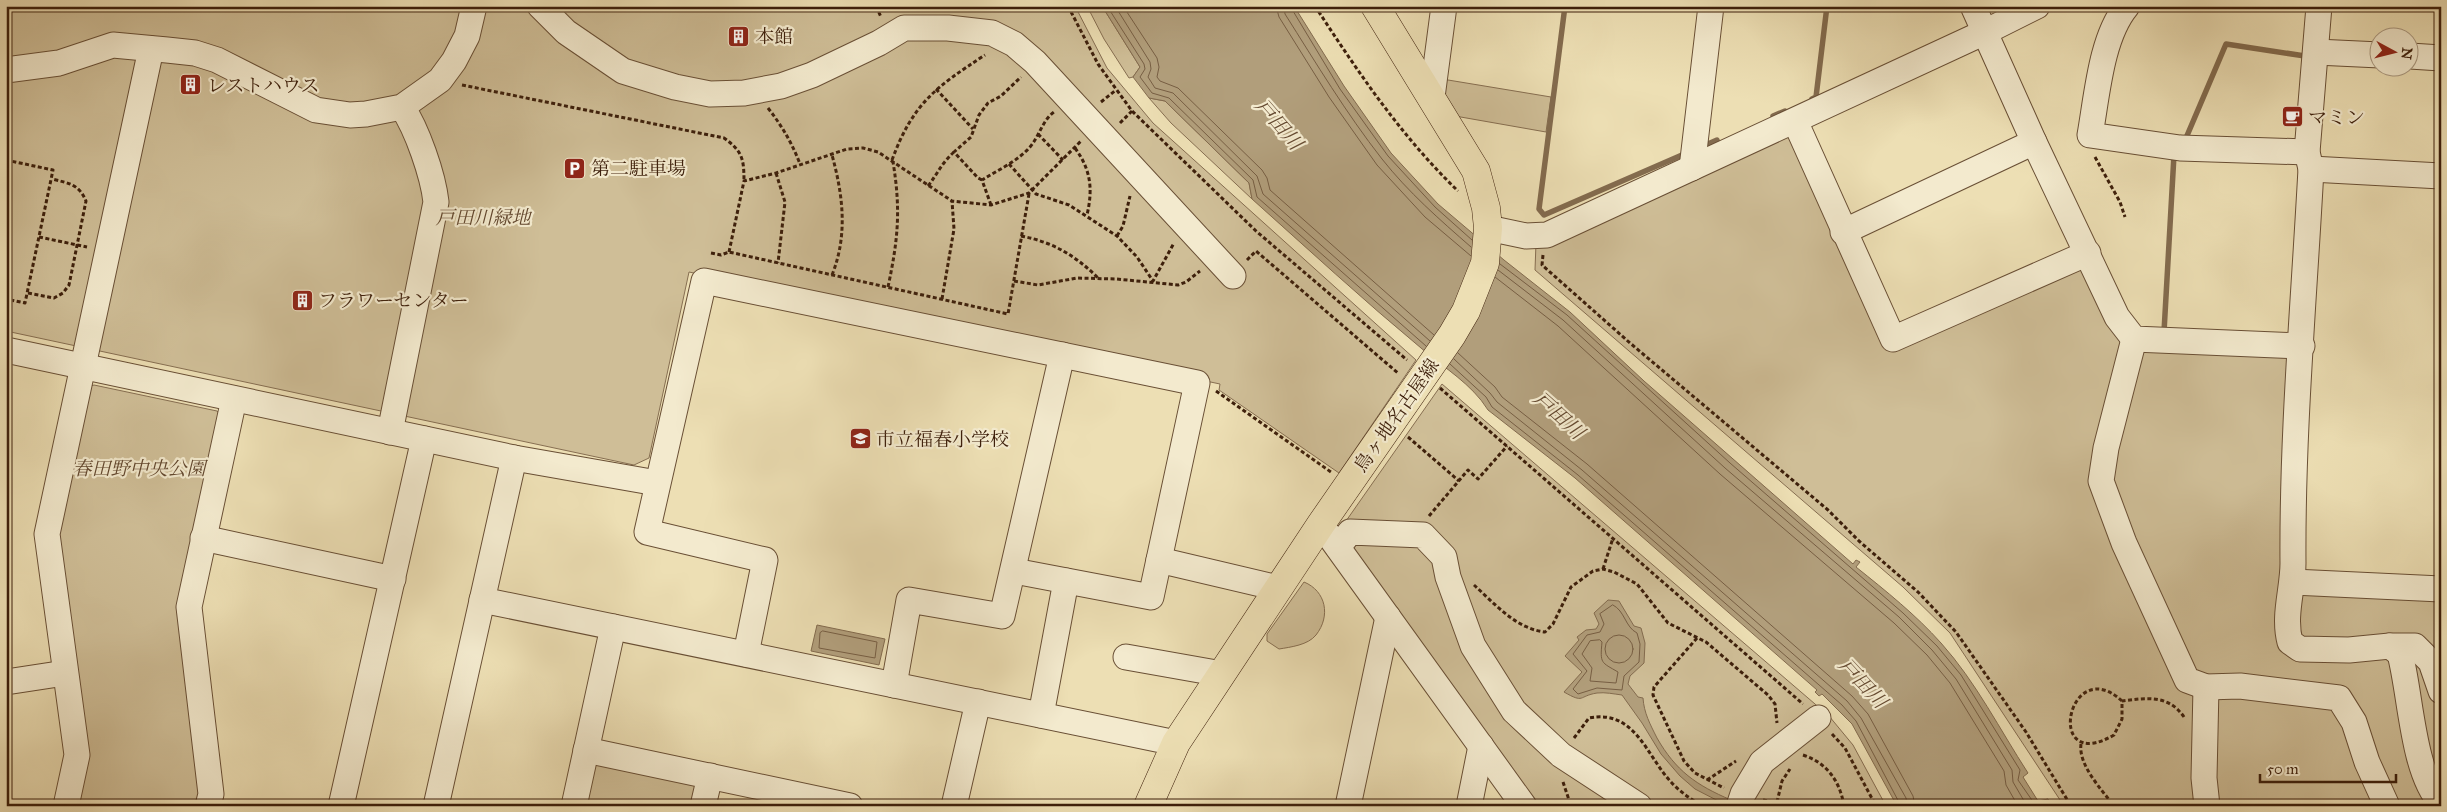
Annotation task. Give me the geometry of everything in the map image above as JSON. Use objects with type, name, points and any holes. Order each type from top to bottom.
[{"type":"main road","name":"鳥ヶ地名古屋線","points":[[1148,806],[1176,742],[1466,311],[1485,263],[1487,218],[1476,171],[1375,6]]},
{"type":"street","points":[[6,70],[59,63],[113,45],[195,53],[217,60],[316,110],[350,115],[402,106],[440,80],[454,61],[467,36],[474,6]]},
{"type":"street","points":[[540,6],[566,32],[623,70],[674,87],[710,94],[754,91],[781,86],[812,75],[879,43],[904,28],[972,30],[992,33],[1014,44],[1035,62],[1233,276]]},
{"type":"street","points":[[1432,97],[1444,6]]},
{"type":"street","points":[[1692,168],[1711,6]]},
{"type":"street","points":[[1974,6],[2034,142],[2117,317],[2134,339],[2302,346]]},
{"type":"street","points":[[1487,218],[1526,236],[1547,235],[1795,121],[2037,6]]},
{"type":"street","points":[[2127,6],[2118,17],[2108,46],[2090,135],[2180,148],[2309,160],[2441,176]]},
{"type":"street","points":[[2319,6],[2309,160],[2302,346],[2292,496],[2293,582],[2286,627],[2290,642],[2300,649],[2348,650],[2415,646],[2431,662],[2441,691]]},
{"type":"street","points":[[66,806],[77,755],[47,534],[151,49]]},
{"type":"street","points":[[2316,52],[2370,55]]},
{"type":"street","points":[[2420,57],[2441,58]]},
{"type":"street","points":[[390,432],[436,202],[434,188],[411,120],[402,106]]},
{"type":"street","points":[[1795,121],[1843,232],[1893,339],[2088,254]]},
{"type":"street","points":[[1843,232],[2034,142]]},
{"type":"street","points":[[746,654],[765,560],[648,532],[657,483],[704,281],[1197,383],[1151,597],[1014,571]]},
{"type":"street","points":[[2134,339],[2106,448],[2101,482],[2124,543],[2187,680],[2206,687],[2240,686],[2339,698],[2354,722],[2367,762],[2387,806]]},
{"type":"street","points":[[6,350],[514,458],[657,483]]},
{"type":"street","points":[[894,684],[909,600],[1002,616],[1014,571],[1062,355]]},
{"type":"street","points":[[208,806],[211,794],[189,608],[234,399]]},
{"type":"street","points":[[342,806],[424,439]]},
{"type":"street","points":[[436,806],[514,458]]},
{"type":"street","points":[[1321,524],[1524,806]]},
{"type":"street","points":[[1338,547],[1350,532],[1424,535],[1444,557],[1448,577],[1473,646],[1514,711],[1561,755],[1639,806]]},
{"type":"street","points":[[203,538],[393,579]]},
{"type":"street","points":[[1159,560],[1278,588]]},
{"type":"street","points":[[1041,715],[1066,581]]},
{"type":"street","points":[[2293,582],[2441,589]]},
{"type":"street","points":[[482,600],[1176,742]]},
{"type":"street","points":[[1348,806],[1388,617]]},
{"type":"street","points":[[574,806],[613,627]]},
{"type":"street","points":[[2390,646],[2400,654],[2415,738],[2437,787]]},
{"type":"street","points":[[1126,657],[1222,674]]},
{"type":"street","points":[[6,682],[65,673]]},
{"type":"street","points":[[2206,687],[2204,778],[2207,806]]},
{"type":"street","points":[[954,806],[978,702]]},
{"type":"street","points":[[1741,799],[1762,762],[1796,751],[1818,718]]},
{"type":"street","points":[[1469,806],[1481,746]]},
{"type":"street","points":[[586,750],[840,805]]},
{"type":"street","points":[[703,806],[710,776]]},
{"type":"path","points":[[1068,6],[1098,64],[1132,111],[1256,231],[1422,376],[1507,446],[1818,718],[1845,748],[1876,806]]},
{"type":"path","points":[[1315,6],[1388,114],[1427,161],[1487,218]]},
{"type":"path","points":[[888,287],[896,248],[899,218],[892,161],[906,126],[915,112],[936,89],[986,54],[1000,37]]},
{"type":"path","points":[[928,186],[937,174],[941,164],[971,137],[978,115],[988,103],[1009,90],[1035,62]]},
{"type":"path","points":[[440,80],[724,138],[738,148],[744,165],[744,181],[729,252]]},
{"type":"path","points":[[936,89],[973,130]]},
{"type":"path","points":[[754,91],[781,124],[800,164]]},
{"type":"path","points":[[982,180],[1009,164],[1031,146],[1047,118],[1070,99]]},
{"type":"path","points":[[711,253],[721,255],[729,252],[1008,314],[1029,193],[1095,126]]},
{"type":"path","points":[[1038,134],[1063,160]]},
{"type":"path","points":[[2090,135],[2094,155],[2120,202],[2124,217]]},
{"type":"path","points":[[744,181],[776,173],[847,149],[863,148],[878,152],[952,201],[991,205],[1029,193]]},
{"type":"path","points":[[1075,148],[1085,162],[1090,177],[1092,196],[1087,215]]},
{"type":"path","points":[[954,152],[982,180],[991,205]]},
{"type":"path","points":[[832,155],[840,184],[842,207],[842,242],[832,275]]},
{"type":"path","points":[[6,160],[53,170],[25,303],[6,299]]},
{"type":"path","points":[[1009,164],[1036,194],[1069,205],[1117,236],[1137,257],[1153,281]]},
{"type":"path","points":[[1117,236],[1128,211],[1131,166]]},
{"type":"path","points":[[776,173],[784,202],[778,263]]},
{"type":"path","points":[[28,293],[54,298],[63,293],[69,285],[86,201],[82,191],[72,184],[52,179]]},
{"type":"path","points":[[942,299],[954,229],[952,201]]},
{"type":"path","points":[[1153,281],[1183,229],[1182,222]]},
{"type":"path","points":[[1547,235],[1542,265],[1630,343],[1828,510],[1859,541],[1918,592],[1956,632],[2026,732],[2071,806]]},
{"type":"path","points":[[1021,236],[1055,246],[1081,261],[1099,278]]},
{"type":"path","points":[[39,237],[108,251]]},
{"type":"path","points":[[1233,276],[1256,251],[1422,376]]},
{"type":"path","points":[[1014,281],[1038,285],[1076,278],[1099,278],[1153,281],[1178,285],[1186,282],[1214,255]]},
{"type":"path","points":[[1197,383],[1218,392],[1349,484]]},
{"type":"path","points":[[1402,432],[1459,481]]},
{"type":"path","points":[[1414,534],[1468,470],[1478,479],[1507,446]]},
{"type":"path","points":[[1603,570],[1613,538]]},
{"type":"path","points":[[1473,584],[1510,617],[1535,631],[1545,632],[1556,618],[1571,587],[1593,571],[1614,572],[1637,584],[1668,623],[1706,642],[1768,695],[1776,710],[1777,727],[1796,751],[1820,762],[1836,779],[1844,806]]},
{"type":"path","points":[[1697,638],[1654,687],[1653,695],[1690,768],[1695,773],[1729,790],[1741,799],[1777,802],[1792,806]]},
{"type":"path","points":[[2100,690],[2117,696],[2122,701],[2122,719],[2114,736],[2097,743],[2081,744],[2076,740],[2070,724],[2074,703],[2081,695],[2089,691],[2100,690]]},
{"type":"path","points":[[2122,701],[2158,698],[2169,702],[2178,708],[2187,725]]},
{"type":"path","points":[[1571,806],[1566,796],[1560,772],[1561,755],[1588,718],[1612,717],[1631,729],[1672,782],[1689,798],[1702,806]]},
{"type":"path","points":[[2081,744],[2080,753],[2084,763],[2114,806]]},
{"type":"path","points":[[1777,802],[1782,781],[1791,767]]},
{"type":"green space","name":"戸田川緑地","points":[[6,6],[1075,6],[1107,68],[1153,123],[1416,360],[1339,473],[1219,390],[1220,384],[689,272],[649,458],[634,465],[6,331]]},
{"type":"green space","points":[[1087,6],[1102,6],[1140,67],[1133,77],[1129,78],[1104,39]]},
{"type":"green space","points":[[1442,79],[1551,97],[1546,132],[1455,116],[1440,95]]},
{"type":"green space","points":[[1149,98],[1165,101],[1249,183],[1252,199],[1171,123]]},
{"type":"green space","points":[[1778,134],[1791,137],[1887,348],[2088,260],[2123,344],[2298,352],[2284,589],[2441,599],[2441,806],[2064,806],[1950,633],[1903,587],[1535,270],[1536,243]]},
{"type":"green space","points":[[1442,384],[1829,716],[1853,745],[1886,806],[1535,806],[1339,531]]},
{"type":"green space","name":"春田野中央公園","points":[[94,385],[217,411],[221,416],[179,608],[202,806],[77,806],[56,535],[85,388]]},
{"type":"green space","points":[[1304,582],[1317,591],[1321,598],[1325,612],[1324,620],[1316,635],[1309,641],[1279,649],[1267,641],[1267,634]]},
{"type":"green space","points":[[601,762],[693,783],[696,790],[693,806],[583,806],[592,767]]},
{"type":"water","name":"戸田川","points":[[1102,6],[1294,6],[1344,86],[1391,153],[1438,204],[1504,260],[1570,312],[1644,381],[1853,564],[1856,560],[1860,562],[1856,567],[1921,623],[1954,658],[1987,706],[2028,773],[2023,777],[2038,801],[2048,799],[2052,806],[1897,806],[1852,724],[1822,694],[1819,696],[1815,692],[1817,690],[1575,478],[1488,410],[1466,384],[1378,312],[1252,199],[1249,183],[1165,101],[1149,98],[1133,77],[1140,67]]},
{"type":"water","points":[[1608,600],[1619,601],[1634,626],[1641,628],[1645,643],[1644,663],[1630,676],[1628,684],[1638,697],[1643,698],[1646,714],[1657,738],[1664,750],[1688,776],[1707,789],[1731,800],[1728,806],[1695,789],[1680,776],[1661,754],[1622,695],[1600,693],[1575,698],[1564,692],[1582,672],[1565,656],[1579,640],[1577,637],[1586,630],[1596,629],[1599,624],[1594,613]]},
{"type":"water","points":[[817,625],[885,639],[879,665],[811,651]]},
{"type":"waterway","points":[[1565,6],[1539,209],[1544,215],[1682,155]]},
{"type":"waterway","points":[[1812,99],[1816,97],[1827,6]]},
{"type":"waterway","points":[[2186,138],[2226,44],[2305,56],[2305,53]]},
{"type":"waterway","points":[[1773,116],[1785,111]]},
{"type":"waterway","points":[[1701,147],[1717,140]]},
{"type":"waterway","points":[[2164,332],[2174,155]]},
{"type":"place","name":"本館","points":[[739,36]]},
{"type":"place","name":"レストハウス","points":[[191,85]]},
{"type":"place","name":"マミン","points":[[2292,117]]},
{"type":"place","name":"第二駐車場","points":[[575,168]]},
{"type":"place","name":"フラワーセンター","points":[[302,300]]},
{"type":"place","name":"市立福春小学校","points":[[860,439]]}]
